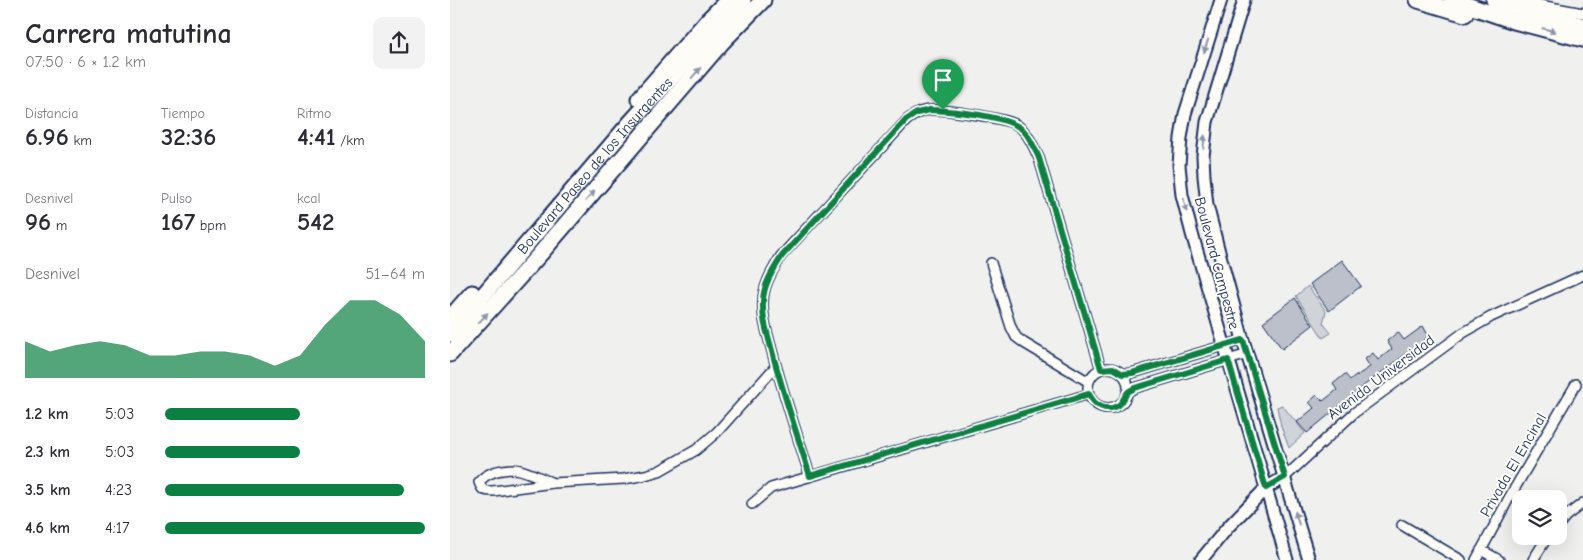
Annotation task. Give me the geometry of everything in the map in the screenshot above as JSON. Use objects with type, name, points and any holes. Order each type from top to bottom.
[{"type":"main road","name":"Boulevard Paseo de los Insurgentes","points":[[450,318],[665,68],[728,0]]},
{"type":"main road","name":"Boulevard Paseo de los Insurgentes","points":[[450,334],[631,122],[743,0]]},
{"type":"main road","points":[[450,354],[540,254],[722,42],[763,0]]},
{"type":"main road","points":[[1418,0],[1479,18],[1499,21],[1518,7]]},
{"type":"main road","points":[[1452,0],[1518,7],[1583,39]]},
{"type":"main road","points":[[1494,0],[1583,26]]},
{"type":"street","name":"Boulevard Campestre","points":[[1221,0],[1185,114],[1179,165],[1182,195],[1287,560]]},
{"type":"street","name":"Boulevard Campestre","points":[[1244,0],[1207,122],[1203,156],[1207,205],[1243,340],[1310,560]]},
{"type":"street","points":[[1518,7],[1545,6],[1583,13]]},
{"type":"street","points":[[810,476],[776,366],[763,316],[765,288],[782,256],[906,120],[917,113],[930,110],[966,113],[1004,120],[1015,124],[1024,131],[1039,158],[1101,369]]},
{"type":"street","points":[[991,263],[1006,313],[1016,337],[1024,344],[1089,382]]},
{"type":"street","name":"Avenida Universidad","points":[[1200,559],[1266,488],[1285,477],[1354,413],[1463,333],[1490,317],[1583,275]]},
{"type":"street","points":[[1123,374],[1243,340]]},
{"type":"street","points":[[1127,392],[1248,354]]},
{"type":"street","points":[[553,483],[515,469],[491,472],[479,482],[481,489],[484,491],[493,491],[553,483],[624,478],[659,471],[696,450],[717,432],[776,366]]},
{"type":"street","points":[[1113,368],[1123,374],[1127,383],[1127,392],[1124,399],[1112,408],[1098,405],[1089,394],[1091,376],[1101,369],[1113,368]]},
{"type":"street","name":"Privada El Encinal","points":[[1476,560],[1509,498],[1576,384]]},
{"type":"street","points":[[752,504],[771,488],[1089,394]]},
{"type":"street","points":[[1567,515],[1583,503]]},
{"type":"street","points":[[1402,525],[1461,560]]},
{"type":"street","points":[[1533,560],[1542,545]]},
{"type":"street","points":[[1481,550],[1499,560]]},
{"type":"shaded area","points":[[1308,286],[1326,311],[1323,323],[1331,333],[1323,338],[1296,296]]},
{"type":"shaded area","points":[[1282,405],[1305,433],[1289,448],[1277,407]]},
{"type":"building","points":[[1342,260],[1361,286],[1329,311],[1310,284]]},
{"type":"building","points":[[1295,298],[1313,325],[1282,349],[1263,322]]},
{"type":"building","points":[[1423,326],[1429,337],[1366,384],[1307,433],[1297,422],[1314,408],[1309,402],[1317,395],[1323,401],[1337,390],[1333,384],[1345,374],[1350,380],[1370,367],[1365,359],[1373,353],[1378,360],[1392,349],[1387,341],[1398,332],[1404,340]]},
{"type":"route","points":[[943,110],[1004,120],[1015,124],[1024,131],[1031,141],[1039,158],[1101,369],[1113,368],[1123,374],[1132,373],[1243,340],[1285,477],[1266,488],[1228,360],[1135,388],[1127,392],[1124,399],[1112,408],[1098,405],[1089,394],[810,476],[776,366],[763,316],[765,288],[782,256],[906,120],[917,113],[943,110]]}]
